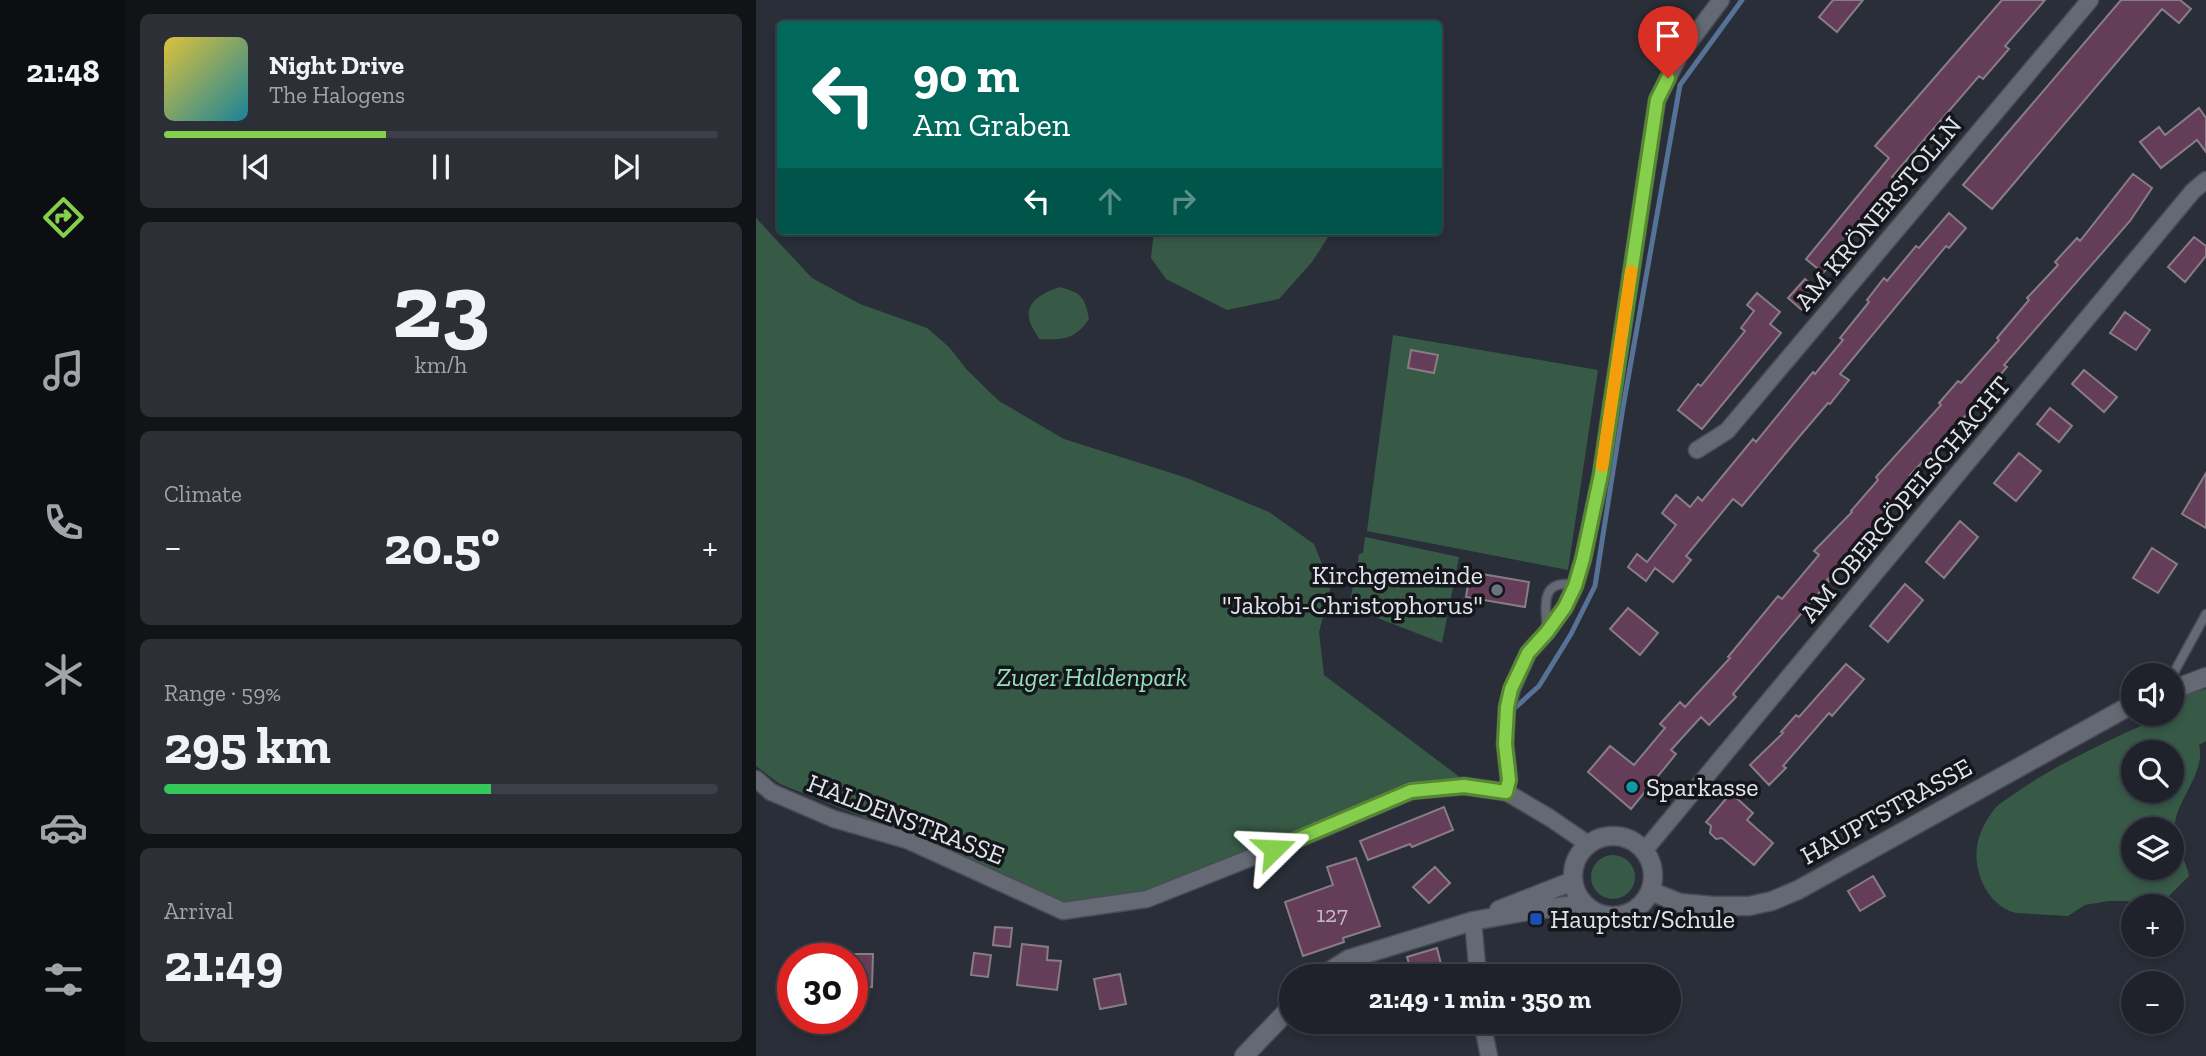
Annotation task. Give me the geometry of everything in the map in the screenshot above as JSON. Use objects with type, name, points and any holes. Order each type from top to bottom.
[{"type":"street","points":[[1506,792],[1509,780],[1505,744],[1511,689],[1528,653],[1565,607],[1575,586],[1601,474],[1657,100],[1679,56],[1721,0]]},
{"type":"street","name":"AM KRÖNERSTOLLN","points":[[1697,450],[1727,431],[2090,0]]},
{"type":"street","name":"AM OBERGÖPELSCHACHT","points":[[1644,851],[2175,212],[2206,180]]},
{"type":"street","points":[[2184,681],[2206,677]]},
{"type":"street","name":"HAUPTSTRASSE","points":[[1650,891],[1680,903],[1714,906],[1749,906],[1772,901],[1798,890],[2121,711]]},
{"type":"street","name":"HALDENSTRASSE","points":[[756,779],[772,792],[834,819],[907,840],[1063,911],[1147,899],[1411,791],[1464,786],[1506,792],[1588,844]]},
{"type":"street","points":[[1619,836],[1631,840],[1644,851],[1653,872],[1650,891],[1636,910],[1617,916],[1601,915],[1584,904],[1576,892],[1573,868],[1576,859],[1588,844],[1603,837],[1619,836]]},
{"type":"street","points":[[1474,921],[1573,881]]},
{"type":"street","points":[[1341,964],[1349,959],[1474,921],[1584,904]]},
{"type":"street","points":[[1474,921],[1477,964]]},
{"type":"street","points":[[1244,1056],[1279,1020]]},
{"type":"street","points":[[1484,1034],[1489,1056]]},
{"type":"lane","points":[[2183,663],[2206,614]]},
{"type":"green space","name":"Zuger Haldenpark","points":[[756,218],[812,278],[860,304],[927,328],[949,347],[967,370],[999,401],[1064,439],[1187,478],[1269,512],[1314,544],[1331,586],[1319,632],[1324,675],[1461,778],[1408,782],[1306,828],[1147,893],[1063,905],[908,835],[780,784],[756,766]]},
{"type":"green space","points":[[1154,235],[1329,235],[1312,262],[1279,299],[1227,310],[1166,279],[1151,258]]},
{"type":"green space","points":[[1059,287],[1081,297],[1089,319],[1073,335],[1039,339],[1030,321],[1031,306],[1048,291]]},
{"type":"green space","points":[[1393,335],[1598,370],[1568,570],[1367,531]]},
{"type":"green space","points":[[1365,537],[1459,557],[1442,643],[1349,607]]},
{"type":"green space","points":[[2206,689],[2206,741],[2199,745],[2199,764],[2184,799],[2184,740],[2121,740],[2121,803],[2182,803],[2176,817],[2121,817],[2121,880],[2184,880],[2184,861],[2189,876],[2171,894],[2121,894],[2121,901],[2085,905],[2068,916],[2010,911],[1998,904],[1982,882],[1977,859],[1980,834],[1995,808],[2003,802],[2027,785],[2141,726],[2184,726],[2184,695]]},
{"type":"green space","points":[[1613,855],[1628,862],[1635,877],[1628,892],[1613,899],[1598,892],[1591,877],[1598,862]]},
{"type":"building","points":[[1833,0],[1863,0],[1837,32],[1819,17]]},
{"type":"building","points":[[2002,0],[2045,0],[2005,46],[2009,49],[1983,79],[1979,76],[1892,177],[1898,182],[1823,273],[1806,259],[1889,158],[1875,146]]},
{"type":"building","points":[[2121,0],[2180,0],[2191,9],[2179,23],[2162,9],[1992,209],[1963,185]]},
{"type":"building","points":[[2199,108],[2206,118],[2206,152],[2197,140],[2161,168],[2140,142],[2159,127],[2165,135]]},
{"type":"building","points":[[2133,174],[2152,188],[2130,221],[2004,365],[2007,367],[1961,421],[1910,475],[1914,478],[1733,694],[1736,697],[1709,725],[1701,717],[1671,750],[1676,754],[1631,809],[1588,772],[1610,746],[1634,765],[1665,728],[1660,724],[1680,702],[1685,707],[1730,658],[1728,657],[1778,596],[1782,599],[1819,555],[1814,551],[1852,512],[1878,480],[1876,477],[1941,405],[1939,403],[1958,381],[1961,383],[1999,340],[1997,338],[2029,300],[2027,298],[2058,265],[2055,262],[2077,238],[2080,241]]},
{"type":"building","points":[[1949,213],[1966,228],[1949,248],[1946,246],[1840,374],[1849,380],[1742,506],[1733,499],[1686,556],[1691,560],[1673,582],[1655,568],[1646,581],[1628,567],[1637,554],[1647,562],[1676,525],[1662,513],[1676,495],[1690,507],[1698,497],[1702,501],[1753,439],[1756,442],[1843,340],[1840,338],[1884,278],[1887,281],[1916,246],[1919,248]]},
{"type":"building","points":[[2194,237],[2206,246],[2206,256],[2185,282],[2168,267]]},
{"type":"building","points":[[1805,279],[1819,291],[1802,310],[1788,298]]},
{"type":"building","points":[[1757,293],[1780,312],[1770,324],[1781,333],[1702,429],[1678,410],[1745,331],[1741,328],[1754,311],[1747,305]]},
{"type":"building","points":[[2125,312],[2150,330],[2136,350],[2110,333]]},
{"type":"building","points":[[1411,350],[1438,355],[1434,373],[1408,368]]},
{"type":"building","points":[[2084,370],[2117,397],[2104,412],[2072,384]]},
{"type":"building","points":[[2050,408],[2072,426],[2059,442],[2037,424]]},
{"type":"building","points":[[2019,453],[2041,471],[2016,501],[1994,483]]},
{"type":"building","points":[[2206,473],[2206,528],[2182,514]]},
{"type":"building","points":[[1960,521],[1978,537],[1944,578],[1926,562]]},
{"type":"building","points":[[2152,548],[2177,564],[2158,593],[2133,578]]},
{"type":"building","name":"Kirchgemeinde \"Jakobi-Christophorus\"","points":[[1470,572],[1529,582],[1525,607],[1466,597]]},
{"type":"building","points":[[1905,584],[1923,600],[1888,642],[1870,626]]},
{"type":"building","points":[[1628,608],[1658,633],[1640,655],[1610,629]]},
{"type":"building","points":[[1846,664],[1864,679],[1832,716],[1829,713],[1783,766],[1786,768],[1769,785],[1750,765],[1783,733],[1781,732],[1796,715],[1799,717]]},
{"type":"building","points":[[1731,793],[1753,813],[1747,820],[1773,843],[1754,865],[1722,838],[1716,839],[1710,833],[1711,826],[1706,822]]},
{"type":"building","points":[[1444,807],[1453,830],[1412,847],[1410,844],[1368,860],[1360,841]]},
{"type":"building","points":[[1356,858],[1380,926],[1343,938],[1344,942],[1303,956],[1285,902],[1333,885],[1327,867]]},
{"type":"building","points":[[1435,867],[1450,883],[1429,903],[1413,887]]},
{"type":"building","points":[[1873,876],[1885,896],[1860,911],[1848,891]]},
{"type":"building","points":[[995,927],[1012,928],[1010,947],[993,945]]},
{"type":"building","points":[[1022,944],[1048,947],[1047,960],[1061,961],[1057,990],[1017,985]]},
{"type":"building","points":[[1437,948],[1441,964],[1409,964],[1407,957]]},
{"type":"building","points":[[974,953],[991,955],[988,977],[971,975]]},
{"type":"building","points":[[868,954],[873,954],[872,987],[868,987]]},
{"type":"building","points":[[1120,974],[1126,1004],[1100,1009],[1094,979]]},
{"type":"waterway","points":[[1516,707],[1539,686],[1571,634],[1595,586],[1623,407],[1680,85],[1742,0]]},
{"type":"slow traffic","points":[[1602,466],[1631,271]]},
{"type":"place","name":"Kirchgemeinde \"Jakobi-Christophorus\"","points":[[1497,590]]},
{"type":"place","name":"Sparkasse","points":[[1632,787]]},
{"type":"place","name":"Hauptstr/Schule","points":[[1536,919]]},
{"type":"route","points":[[1274,849],[1411,791],[1464,786],[1506,792],[1509,780],[1505,744],[1511,689],[1528,653],[1565,607],[1583,559],[1601,474],[1657,100],[1668,78]]}]
